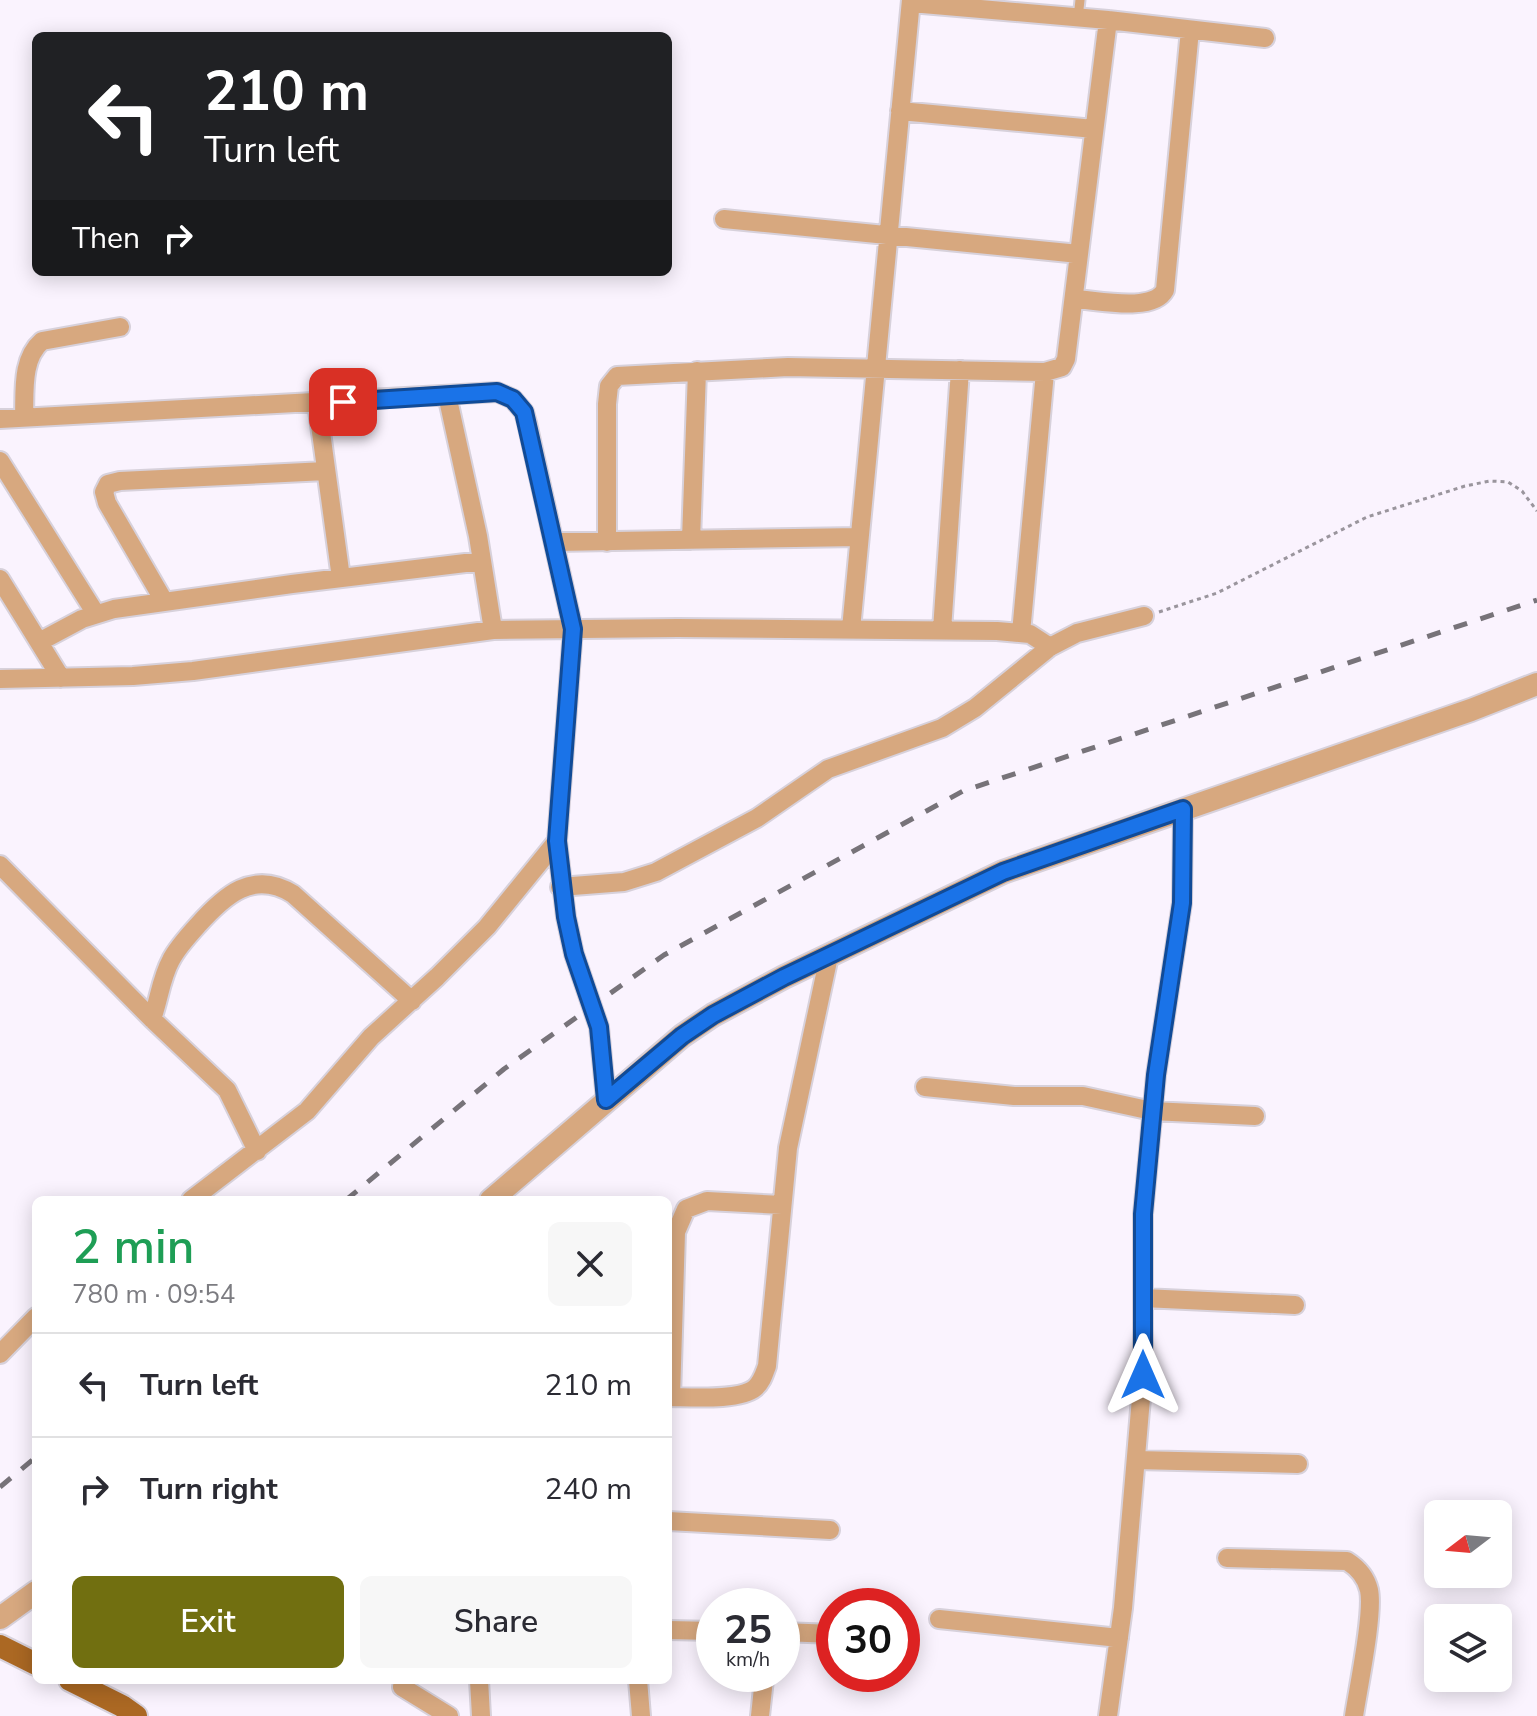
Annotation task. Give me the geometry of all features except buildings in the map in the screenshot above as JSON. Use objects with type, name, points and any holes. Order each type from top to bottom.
[{"type":"main road","points":[[0,1646],[32,1662]]},
{"type":"main road","points":[[78,1684],[136,1716]]},
{"type":"street","points":[[851,629],[911,2],[1079,9],[1108,20],[1265,38]]},
{"type":"street","points":[[607,542],[609,386],[617,376],[788,367],[1057,370],[1066,359],[1108,20]]},
{"type":"street","points":[[1074,299],[1144,304],[1158,299],[1165,290],[1190,30]]},
{"type":"street","points":[[900,111],[1094,129]]},
{"type":"street","points":[[724,219],[1079,254]]},
{"type":"street","points":[[24,417],[29,359],[35,347],[42,341],[120,327]]},
{"type":"street","points":[[942,630],[960,370]]},
{"type":"street","points":[[691,540],[697,371]]},
{"type":"street","points":[[1021,633],[1045,372]]},
{"type":"street","points":[[0,419],[497,392],[518,403],[527,423],[573,629],[557,841],[560,887],[574,954],[597,1014],[606,1100]]},
{"type":"street","points":[[447,395],[468,487],[493,630]]},
{"type":"street","points":[[317,403],[341,578]]},
{"type":"street","points":[[0,461],[96,614]]},
{"type":"street","points":[[164,601],[107,503],[104,492],[108,484],[326,471]]},
{"type":"street","points":[[554,542],[859,537]]},
{"type":"street","points":[[39,642],[96,614],[164,601],[482,561]]},
{"type":"street","points":[[0,579],[61,678]]},
{"type":"street","points":[[560,887],[624,882],[656,872],[757,818],[828,769],[942,728],[975,708],[1050,647],[1077,633],[1144,616]]},
{"type":"street","points":[[0,679],[133,676],[193,671],[493,630],[942,630],[1021,633],[1038,638],[1050,647]]},
{"type":"street","points":[[496,1196],[682,1036],[713,1015],[829,956],[1003,872],[1471,710],[1537,684]]},
{"type":"street","points":[[1108,1716],[1119,1638],[1136,1460],[1143,1375],[1143,1214],[1152,1111],[1180,915],[1183,809]]},
{"type":"street","points":[[196,1196],[307,1111],[345,1064],[487,927],[557,841]]},
{"type":"street","points":[[0,865],[227,1090],[257,1151]]},
{"type":"street","points":[[152,1019],[163,978],[179,948],[219,901],[241,888],[257,885],[282,887],[293,894],[412,1001]]},
{"type":"street","points":[[672,1397],[741,1395],[753,1390],[762,1380],[767,1366],[788,1148],[829,956]]},
{"type":"street","points":[[925,1087],[1014,1096],[1083,1096],[1152,1111],[1255,1116]]},
{"type":"street","points":[[672,1342],[676,1232],[686,1209],[707,1201],[782,1205]]},
{"type":"street","points":[[1143,1298],[1295,1305]]},
{"type":"street","points":[[0,1354],[32,1321]]},
{"type":"street","points":[[1136,1460],[1298,1464]]},
{"type":"street","points":[[672,1521],[830,1530]]},
{"type":"street","points":[[1227,1558],[1347,1561],[1360,1572],[1371,1599],[1354,1716]]},
{"type":"street","points":[[0,1618],[32,1595]]},
{"type":"street","points":[[939,1619],[1119,1638]]},
{"type":"street","points":[[672,1630],[696,1631]]},
{"type":"street","points":[[479,1684],[481,1716]]},
{"type":"street","points":[[638,1684],[641,1716]]},
{"type":"street","points":[[402,1687],[449,1716]]},
{"type":"street","points":[[760,1716],[763,1692]]},
{"type":"path","points":[[1144,616],[1217,593],[1367,517],[1465,486],[1490,481],[1508,482],[1522,491],[1537,511]]},
{"type":"railway","points":[[351,1196],[504,1069],[664,955],[963,791],[1537,600]]},
{"type":"railway","points":[[0,1487],[32,1460]]},
{"type":"route","points":[[343,402],[497,392],[513,399],[524,412],[573,629],[557,841],[560,887],[574,954],[597,1014],[606,1100],[682,1036],[713,1015],[784,977],[1003,872],[1183,809],[1182,903],[1156,1075],[1143,1214],[1143,1375]]}]
